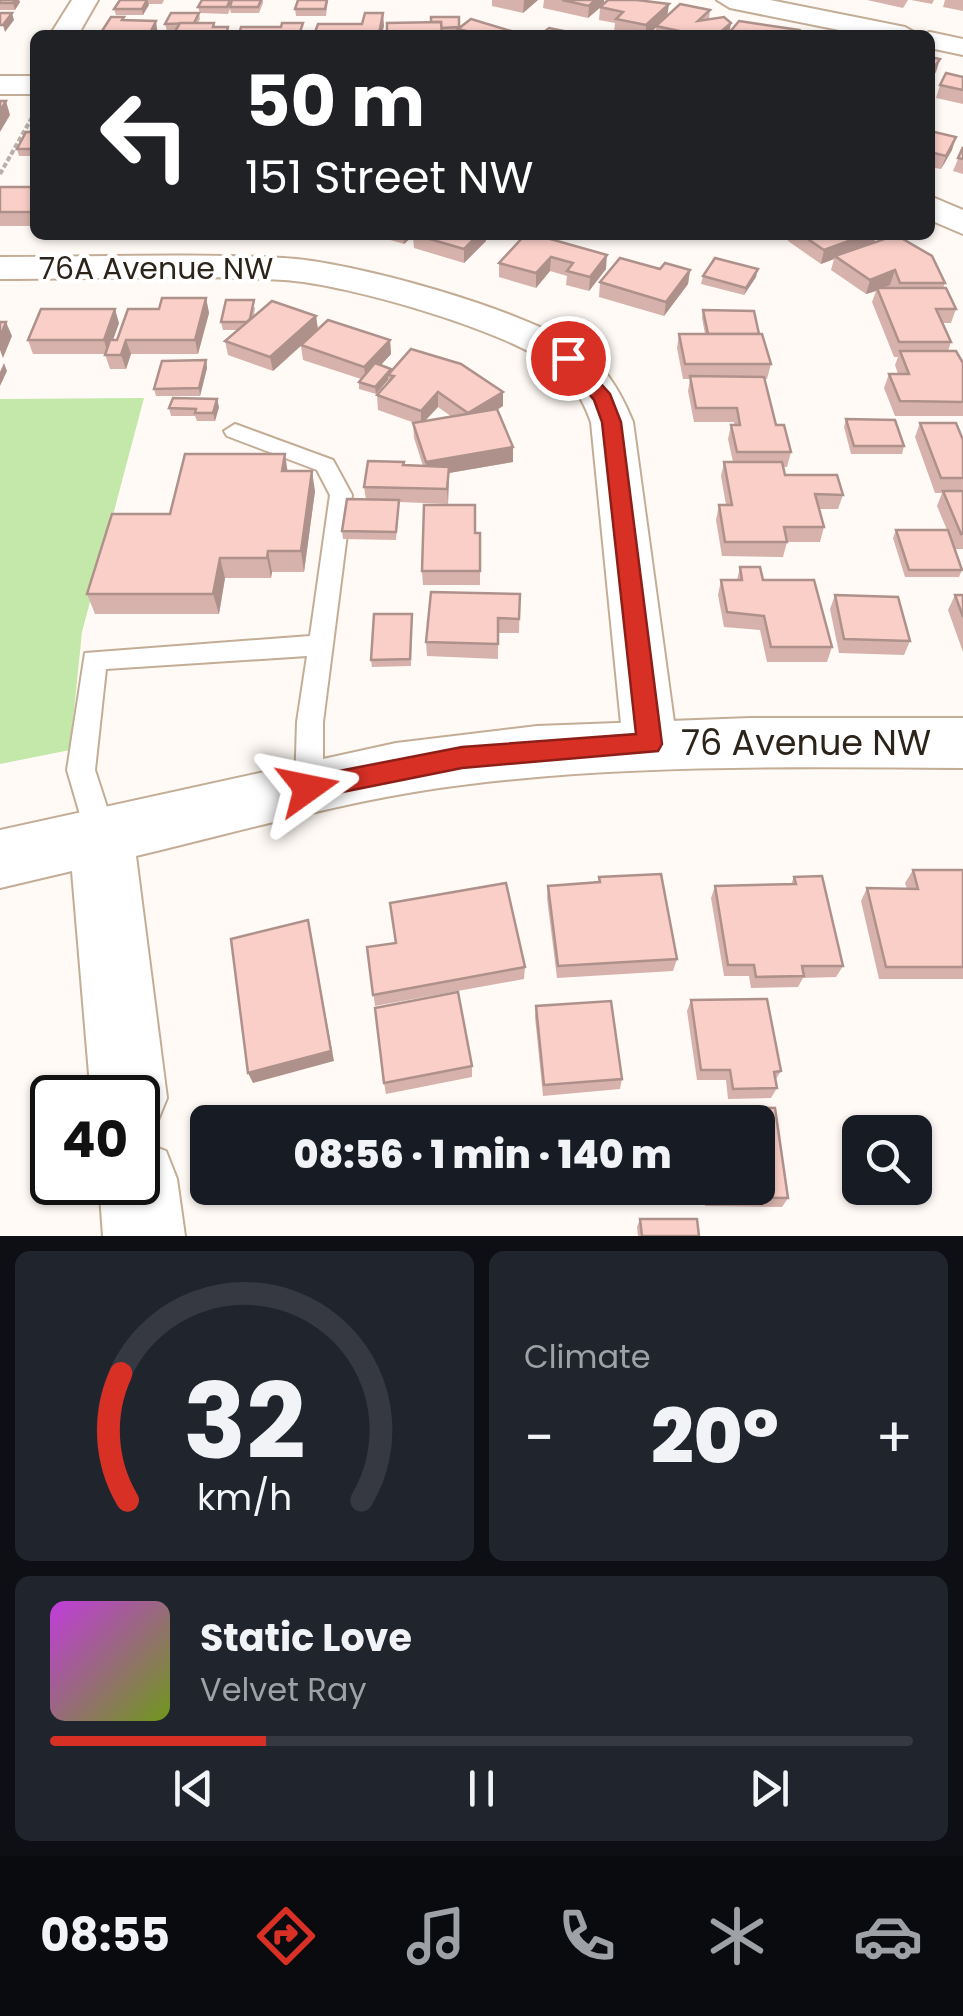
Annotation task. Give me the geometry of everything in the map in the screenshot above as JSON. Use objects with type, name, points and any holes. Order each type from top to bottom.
[{"type":"street","points":[[67,30],[84,0]]},
{"type":"street","points":[[730,0],[880,30]]},
{"type":"street","points":[[935,41],[963,47]]},
{"type":"street","points":[[0,85],[30,85]]},
{"type":"street","points":[[935,209],[963,224]]},
{"type":"street","name":"76A Avenue NW","points":[[0,268],[311,271],[431,304],[538,341],[568,358],[603,398],[612,422],[650,744]]},
{"type":"street","name":"76 Avenue NW","points":[[0,859],[462,757],[650,744],[963,743]]},
{"type":"street","points":[[101,835],[127,1075]]},
{"type":"street","points":[[141,1205],[144,1236]]},
{"type":"lane","points":[[235,431],[325,465],[341,495],[310,722],[308,788]]},
{"type":"lane","points":[[101,835],[80,770],[94,660],[322,645]]},
{"type":"path","points":[[0,174],[30,122]]},
{"type":"green space","points":[[144,398],[82,632],[70,750],[0,764],[0,399]]},
{"type":"building","points":[[120,0],[147,0],[142,9],[114,9]]},
{"type":"building","points":[[202,0],[230,0],[227,7],[198,7]]},
{"type":"building","points":[[232,0],[261,0],[258,7],[230,7]]},
{"type":"building","points":[[298,0],[327,0],[325,9],[295,9]]},
{"type":"building","points":[[562,0],[595,0],[589,6]]},
{"type":"building","points":[[608,0],[669,4],[646,25],[616,19],[623,12],[600,7]]},
{"type":"building","points":[[680,4],[710,10],[698,21],[724,17],[731,23],[723,30],[656,26]]},
{"type":"building","points":[[0,13],[12,13],[3,25],[0,25]]},
{"type":"building","points":[[171,13],[199,13],[194,23],[165,24]]},
{"type":"building","points":[[365,13],[383,13],[380,30],[316,30],[318,24],[362,24]]},
{"type":"building","points":[[111,17],[156,21],[152,30],[103,30]]},
{"type":"building","points":[[431,17],[459,17],[459,27],[441,28],[441,22],[431,22]]},
{"type":"building","points":[[471,19],[507,30],[462,30],[458,29]]},
{"type":"building","points":[[739,21],[799,30],[732,30]]},
{"type":"building","points":[[441,22],[442,30],[387,30],[387,23]]},
{"type":"building","points":[[180,23],[228,27],[227,30],[176,30]]},
{"type":"building","points":[[282,23],[303,23],[301,30],[240,30],[241,27],[281,27]]},
{"type":"building","points":[[946,73],[963,77],[963,90],[940,85]]},
{"type":"building","points":[[26,132],[30,132],[30,149],[17,149]]},
{"type":"building","points":[[935,132],[956,137],[946,156],[935,153]]},
{"type":"building","points":[[0,187],[30,187],[30,212],[0,212]]},
{"type":"building","points":[[433,240],[473,240],[464,249]]},
{"type":"building","points":[[520,240],[554,240],[607,255],[590,277],[567,271],[573,263],[551,257],[536,273],[499,263]]},
{"type":"building","points":[[809,240],[851,240],[824,250]]},
{"type":"building","points":[[881,240],[905,240],[932,256],[945,283],[900,283],[895,270],[870,280],[835,256]]},
{"type":"building","points":[[620,258],[660,269],[665,263],[690,270],[666,302],[600,282]]},
{"type":"building","points":[[715,258],[758,269],[746,288],[703,276]]},
{"type":"building","points":[[877,288],[946,288],[956,309],[936,309],[951,342],[899,342]]},
{"type":"building","points":[[162,298],[206,298],[195,340],[126,340],[121,355],[105,355],[110,340],[117,340],[128,309],[159,309]]},
{"type":"building","points":[[226,300],[254,300],[250,319],[221,322]]},
{"type":"building","points":[[272,301],[316,316],[270,357],[225,341]]},
{"type":"building","points":[[41,309],[115,309],[104,340],[28,340]]},
{"type":"building","points":[[703,310],[754,311],[759,334],[708,334]]},
{"type":"building","points":[[328,320],[390,340],[364,367],[301,345]]},
{"type":"building","points":[[679,334],[762,334],[771,364],[685,364]]},
{"type":"building","points":[[411,349],[461,364],[503,392],[468,413],[438,392],[421,411],[377,395],[394,376],[388,375]]},
{"type":"building","points":[[900,351],[956,351],[963,363],[963,402],[900,401],[889,374],[909,374]]},
{"type":"building","points":[[206,360],[199,388],[154,389],[162,361]]},
{"type":"building","points":[[375,363],[391,369],[375,387],[359,382]]},
{"type":"building","points":[[690,376],[764,377],[776,425],[784,425],[791,452],[737,452],[731,425],[740,425],[737,408],[696,408]]},
{"type":"building","points":[[173,398],[217,399],[213,413],[195,413],[196,409],[169,408]]},
{"type":"building","points":[[497,409],[513,447],[426,462],[413,423]]},
{"type":"building","points":[[846,419],[895,420],[904,446],[854,446]]},
{"type":"building","points":[[920,423],[956,423],[963,440],[963,478],[941,478]]},
{"type":"building","points":[[185,454],[285,454],[282,471],[312,471],[301,551],[268,551],[267,558],[220,558],[213,594],[87,594],[112,514],[170,514]]},
{"type":"building","points":[[368,461],[449,467],[447,489],[364,487]]},
{"type":"building","points":[[724,462],[782,462],[785,475],[837,475],[843,495],[815,494],[824,527],[784,527],[787,542],[725,542],[719,505],[732,505]]},
{"type":"building","points":[[943,491],[963,491],[963,534],[961,534]]},
{"type":"building","points":[[347,499],[399,500],[396,532],[342,531]]},
{"type":"building","points":[[424,505],[475,505],[480,571],[422,571]]},
{"type":"building","points":[[896,530],[948,530],[962,570],[909,570]]},
{"type":"building","points":[[740,567],[760,567],[763,580],[814,580],[832,647],[771,647],[764,616],[727,612],[721,580],[742,580]]},
{"type":"building","points":[[431,592],[520,594],[519,619],[498,618],[498,644],[426,642]]},
{"type":"building","points":[[835,595],[898,597],[910,641],[844,639]]},
{"type":"building","points":[[955,595],[963,595],[963,617]]},
{"type":"building","points":[[374,614],[412,614],[410,659],[371,660]]},
{"type":"building","points":[[913,870],[963,870],[963,967],[886,967],[867,888],[918,889]]},
{"type":"building","points":[[661,874],[677,959],[558,966],[548,886],[600,882],[599,877]]},
{"type":"building","points":[[822,876],[843,966],[802,966],[804,976],[756,977],[754,965],[728,965],[715,886],[796,884],[794,877]]},
{"type":"building","points":[[506,883],[525,967],[373,995],[367,947],[396,943],[390,903]]},
{"type":"building","points":[[308,920],[331,1051],[248,1073],[231,939]]},
{"type":"building","points":[[458,992],[472,1066],[384,1083],[375,1008]]},
{"type":"building","points":[[767,999],[781,1071],[774,1072],[777,1088],[733,1089],[730,1070],[701,1070],[691,1000]]},
{"type":"building","points":[[611,1001],[622,1079],[544,1085],[536,1006]]},
{"type":"building","points":[[775,1108],[788,1198],[775,1198]]},
{"type":"building","points":[[640,1219],[697,1219],[699,1236],[642,1236]]},
{"type":"route","points":[[308,788],[462,757],[650,744],[612,422],[603,398],[568,358]]}]
